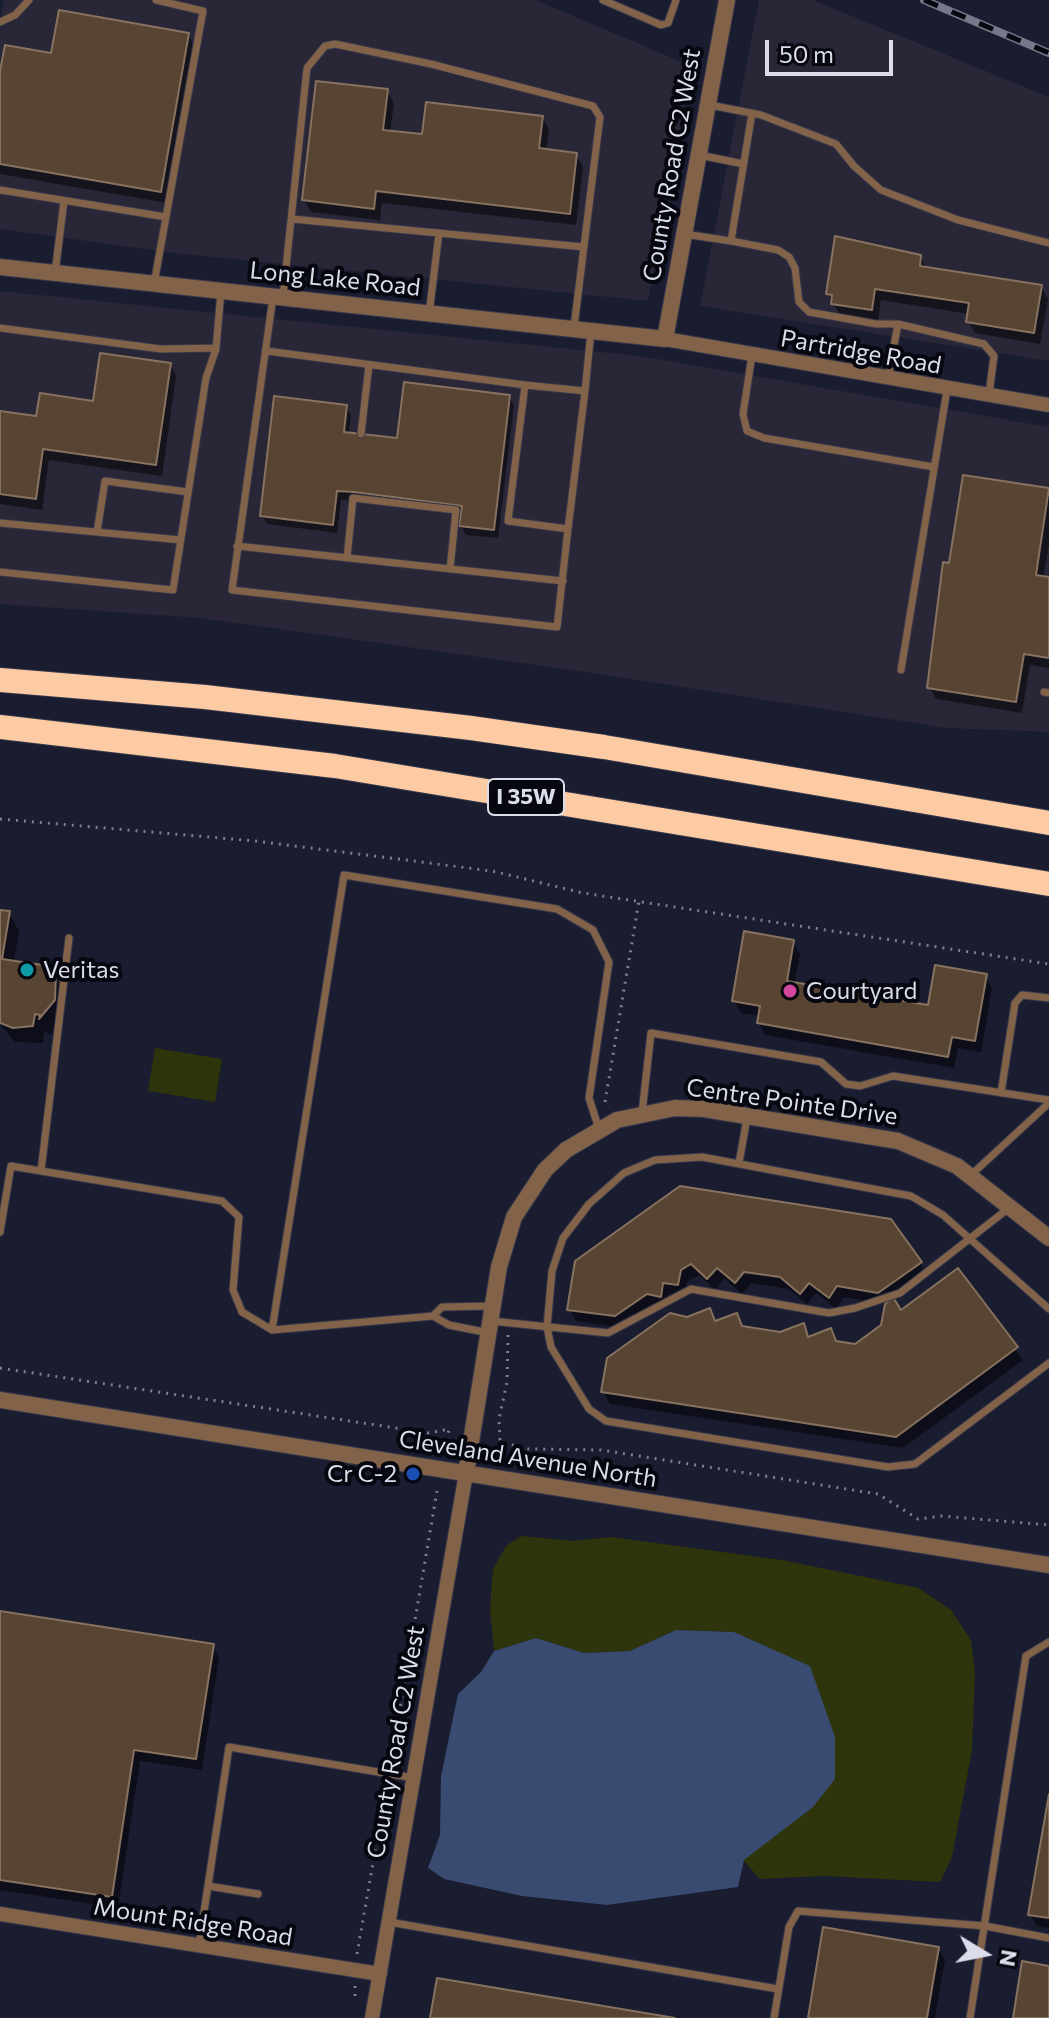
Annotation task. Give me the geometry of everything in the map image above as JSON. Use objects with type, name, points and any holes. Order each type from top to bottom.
[{"type":"highway","points":[[0,680],[205,697],[471,728],[604,747],[1049,823]]},
{"type":"highway","name":"I 35W","points":[[0,727],[335,766],[1049,884]]},
{"type":"street","name":"County Road C2 West","points":[[665,339],[724,1]]},
{"type":"street","name":"Long Lake Road","points":[[0,267],[665,339]]},
{"type":"street","name":"Partridge Road","points":[[665,339],[888,380],[1049,405]]},
{"type":"street","name":"Centre Pointe Drive","points":[[466,1473],[505,1241],[527,1194],[566,1150],[599,1129],[642,1113],[690,1108],[898,1141],[928,1151],[970,1176],[1049,1238]]},
{"type":"street","name":"Cleveland Avenue North","points":[[0,1400],[1049,1565]]},
{"type":"street","name":"County Road C2 West","points":[[372,2018],[466,1473]]},
{"type":"street","name":"Mount Ridge Road","points":[[0,1914],[380,1974]]},
{"type":"lane","points":[[0,22],[15,15],[29,0]]},
{"type":"lane","points":[[154,284],[203,11],[156,0]]},
{"type":"lane","points":[[603,0],[666,25],[676,0]]},
{"type":"lane","points":[[574,329],[600,117],[593,106],[431,64],[335,44],[325,46],[307,68],[292,219],[267,351],[232,590],[557,627],[591,331]]},
{"type":"lane","points":[[708,105],[752,113],[836,144],[854,166],[881,190],[958,220],[1049,243]]},
{"type":"lane","points":[[731,241],[752,113]]},
{"type":"lane","points":[[698,155],[744,164]]},
{"type":"lane","points":[[0,190],[166,217]]},
{"type":"lane","points":[[55,273],[64,201]]},
{"type":"lane","points":[[292,219],[584,247]]},
{"type":"lane","points":[[429,314],[439,233]]},
{"type":"lane","points":[[684,234],[778,250],[789,257],[795,268],[799,302],[809,312],[876,324],[898,324],[935,336],[984,344],[994,356],[989,396]]},
{"type":"lane","points":[[0,572],[173,590],[206,378],[216,348],[221,291]]},
{"type":"lane","points":[[888,380],[898,324]]},
{"type":"lane","points":[[0,328],[161,349],[216,348]]},
{"type":"lane","points":[[267,351],[585,391]]},
{"type":"lane","points":[[752,355],[743,414],[747,431],[764,438],[934,467]]},
{"type":"lane","points":[[361,434],[369,365]]},
{"type":"lane","points":[[525,385],[508,521],[568,529]]},
{"type":"lane","points":[[901,670],[947,390]]},
{"type":"lane","points":[[97,532],[105,481],[188,492]]},
{"type":"lane","points":[[347,558],[354,495],[456,510],[450,569]]},
{"type":"lane","points":[[0,523],[181,540]]},
{"type":"lane","points":[[237,546],[563,581]]},
{"type":"lane","points":[[272,1330],[344,875],[557,909],[593,930],[609,962],[589,1098],[599,1129]]},
{"type":"lane","points":[[41,1171],[69,938]]},
{"type":"lane","points":[[1001,1093],[1015,1003],[1022,995],[1049,998]]},
{"type":"lane","points":[[642,1113],[651,1033],[821,1062],[846,1084],[860,1086],[893,1076],[1049,1102]]},
{"type":"lane","points":[[970,1176],[1049,1102]]},
{"type":"lane","points":[[739,1163],[748,1115]]},
{"type":"lane","points":[[1049,1309],[943,1215],[911,1196],[702,1157],[655,1160],[624,1173],[589,1204],[563,1238],[552,1271],[547,1327],[551,1347],[589,1409],[606,1421],[888,1467],[915,1464],[1049,1363]]},
{"type":"lane","points":[[0,1232],[11,1166],[222,1201],[239,1217],[233,1290],[242,1312],[272,1330],[433,1316],[449,1325],[491,1320]]},
{"type":"lane","points":[[433,1316],[442,1307],[510,1323],[608,1333],[691,1289],[829,1313],[900,1293],[1010,1206]]},
{"type":"lane","points":[[970,2018],[1026,1656],[1049,1642]]},
{"type":"lane","points":[[199,1945],[229,1747],[414,1778]]},
{"type":"lane","points":[[208,1886],[258,1894]]},
{"type":"lane","points":[[774,2018],[789,1927],[798,1911],[985,1926],[1049,1938]]},
{"type":"lane","points":[[389,1922],[778,1989]]},
{"type":"path","points":[[0,819],[164,831],[492,871],[639,901],[1049,964]]},
{"type":"path","points":[[605,1102],[639,901]]},
{"type":"path","points":[[510,1323],[507,1382],[499,1419],[500,1442],[529,1449],[601,1450],[878,1494],[918,1519],[942,1516],[1049,1525]]},
{"type":"path","points":[[0,1368],[429,1433],[449,1429]]},
{"type":"path","points":[[357,1954],[436,1499]]},
{"type":"shaded area","points":[[4,0],[536,0],[691,66],[648,301],[174,253],[0,229],[0,23]]},
{"type":"shaded area","points":[[759,0],[813,0],[1049,97],[1049,361],[700,306]]},
{"type":"shaded area","points":[[0,291],[640,356],[1049,427],[1049,732],[947,728],[579,671],[200,618],[0,604]]},
{"type":"green space","points":[[155,1048],[222,1059],[215,1102],[148,1091]]},
{"type":"green space","points":[[521,1536],[573,1541],[611,1537],[782,1560],[919,1588],[951,1610],[971,1640],[975,1673],[972,1750],[952,1857],[940,1882],[824,1876],[760,1879],[743,1860],[775,1835],[770,1650],[734,1632],[676,1630],[630,1651],[584,1653],[536,1638],[494,1651],[490,1609],[493,1569],[506,1546]]},
{"type":"water","points":[[676,1630],[734,1632],[810,1666],[835,1737],[835,1779],[813,1807],[744,1860],[738,1887],[607,1905],[522,1896],[444,1879],[428,1868],[440,1835],[441,1776],[458,1694],[481,1672],[494,1651],[536,1638],[584,1653],[630,1651]]},
{"type":"building","points":[[59,10],[189,33],[161,192],[0,164],[0,71],[5,45],[51,53]]},
{"type":"building","points":[[316,81],[388,89],[383,130],[422,134],[426,102],[543,116],[539,148],[577,153],[570,214],[376,191],[374,209],[302,200]]},
{"type":"building","points":[[835,236],[921,255],[920,266],[1042,285],[1034,333],[966,322],[969,303],[875,289],[872,310],[831,304],[832,295],[826,294]]},
{"type":"building","points":[[100,353],[171,363],[156,465],[43,449],[36,499],[0,494],[0,411],[36,416],[40,393],[93,401]]},
{"type":"building","points":[[404,382],[510,395],[494,530],[459,526],[462,506],[354,492],[337,491],[333,525],[260,516],[274,396],[347,405],[344,432],[397,438]]},
{"type":"building","points":[[963,475],[1049,488],[1036,575],[1049,577],[1049,658],[1024,654],[1016,702],[927,688],[943,562],[949,563]]},
{"type":"building","name":"Veritas","points":[[0,910],[10,911],[2,959],[49,966],[48,962],[56,974],[55,1000],[39,1019],[40,1015],[35,1014],[33,1026],[13,1028],[0,1023]]},
{"type":"building","name":"Courtyard","points":[[744,931],[794,940],[787,981],[928,1005],[935,965],[987,974],[975,1041],[952,1037],[948,1057],[757,1023],[760,1006],[732,1001]]},
{"type":"building","points":[[680,1186],[891,1219],[922,1262],[878,1293],[837,1286],[829,1298],[809,1283],[800,1294],[780,1277],[744,1272],[735,1283],[717,1268],[707,1279],[691,1264],[681,1270],[678,1285],[663,1283],[661,1297],[647,1294],[615,1316],[567,1310],[575,1261]]},
{"type":"building","points":[[958,1268],[1018,1347],[896,1437],[601,1392],[607,1358],[670,1313],[687,1317],[710,1308],[715,1321],[737,1313],[742,1326],[780,1332],[804,1323],[808,1337],[831,1328],[836,1341],[855,1344],[881,1325],[885,1304],[893,1297],[901,1310]]},
{"type":"building","points":[[0,1611],[214,1644],[196,1759],[134,1750],[112,1897],[0,1880]]},
{"type":"building","points":[[1049,1794],[1049,1918],[1028,1915]]},
{"type":"building","points":[[823,1927],[939,1947],[927,2018],[808,2018]]},
{"type":"building","points":[[1022,1961],[1049,1966],[1049,2018],[1013,2018]]},
{"type":"building","points":[[437,1978],[675,2018],[430,2018]]},
{"type":"railway","points":[[924,0],[1049,53]]},
{"type":"place","name":"Veritas","points":[[27,970]]},
{"type":"place","name":"Courtyard","points":[[790,991]]},
{"type":"place","name":"Cr C-2","points":[[413,1474]]}]
